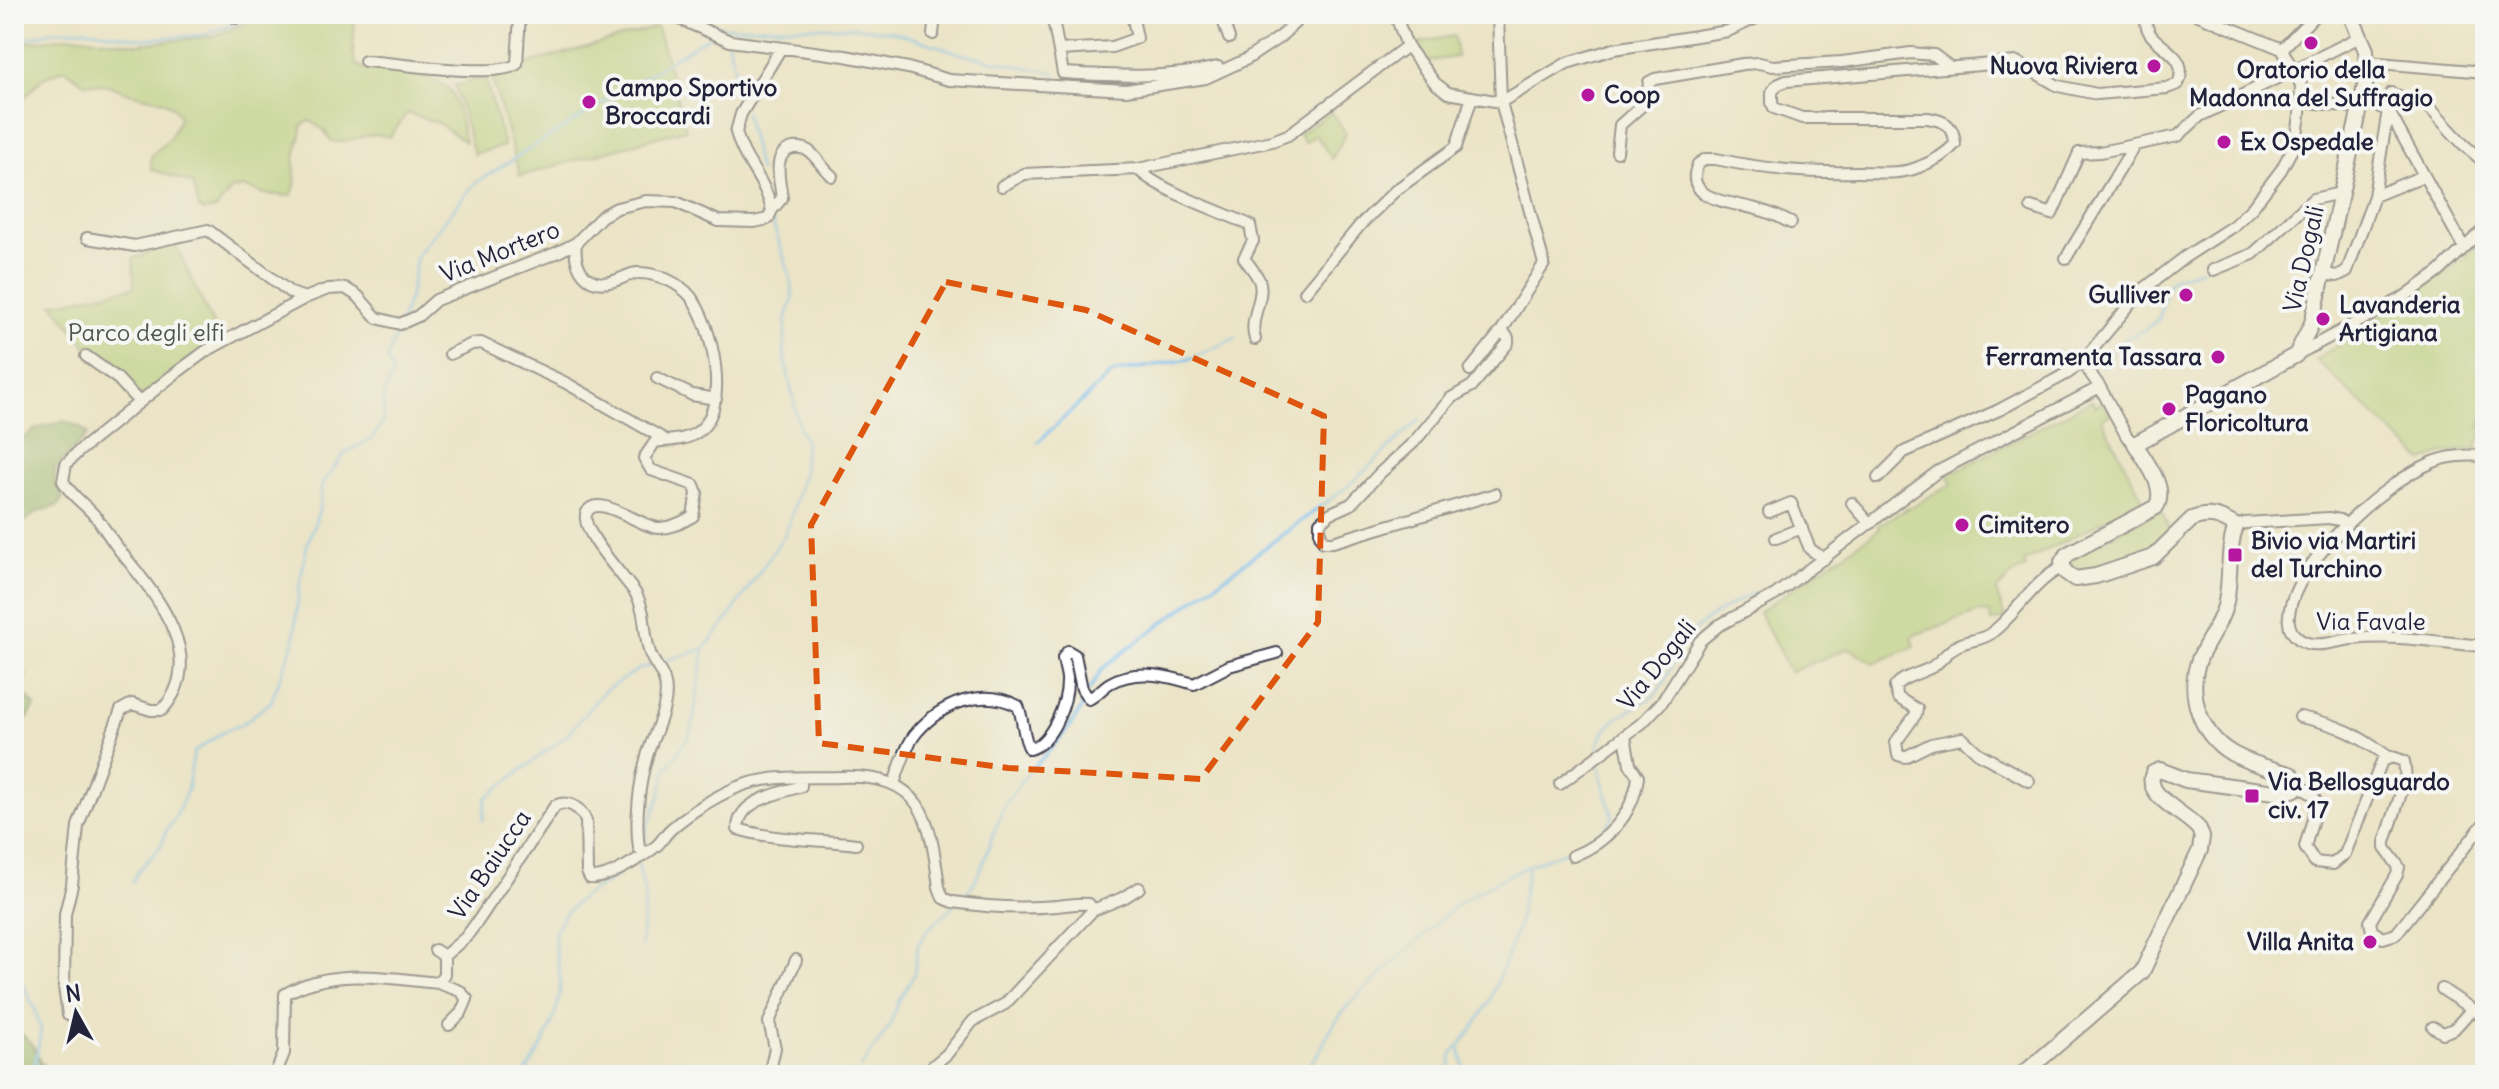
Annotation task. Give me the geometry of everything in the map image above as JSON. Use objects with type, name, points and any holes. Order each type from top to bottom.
[{"type":"street","points":[[365,61],[491,71],[514,67],[517,64],[520,14]]},
{"type":"street","points":[[668,14],[730,41],[858,59],[908,68],[949,80],[1126,90],[1206,78],[1247,59],[1280,37],[1304,14]]},
{"type":"street","points":[[933,34],[935,16],[952,14]]},
{"type":"street","points":[[1052,14],[1063,73],[1119,77],[1196,72],[1247,59]]},
{"type":"street","points":[[1059,50],[1112,47],[1137,38],[1132,14]]},
{"type":"street","points":[[1221,14],[1229,38]]},
{"type":"street","points":[[1395,14],[1407,46],[1435,83],[1448,93],[1501,102],[1567,63],[1614,49],[1728,31],[1765,14]]},
{"type":"street","points":[[1470,370],[1502,330],[1544,264],[1501,102],[1498,14]]},
{"type":"street","points":[[1791,223],[1754,208],[1711,198],[1700,190],[1695,180],[1698,164],[1706,159],[1716,159],[1812,174],[1893,172],[1917,168],[1955,144],[1953,128],[1943,121],[1928,118],[1802,118],[1774,108],[1772,92],[1777,85],[1786,81],[2017,62],[2058,86],[2097,94],[2167,88],[2178,84],[2182,75],[2179,64],[2168,49],[2147,33],[2147,14]]},
{"type":"street","points":[[1878,478],[1904,452],[1999,410],[2068,373],[2082,362],[2141,291],[2233,226],[2252,208],[2292,152],[2296,142],[2301,85],[2282,49],[2196,14]]},
{"type":"street","points":[[2282,49],[2316,14]]},
{"type":"street","name":"Via Dogali","points":[[2296,355],[2312,323],[2361,105],[2367,62],[2360,37],[2349,16]]},
{"type":"street","points":[[2031,207],[2052,214],[2079,153],[2100,152],[2178,136],[2200,116],[2360,37]]},
{"type":"street","points":[[1002,186],[1024,174],[1138,169],[1272,141],[1288,135],[1407,46]]},
{"type":"street","points":[[772,210],[768,191],[754,171],[736,132],[741,114],[781,48]]},
{"type":"street","points":[[1617,152],[1620,125],[1647,101],[1649,82],[1655,79],[1743,64],[1773,66],[1842,62],[1911,53],[1934,55],[1950,67]]},
{"type":"street","points":[[2367,62],[2485,72]]},
{"type":"street","points":[[2323,274],[2337,276],[2347,271],[2374,196],[2391,93],[2428,106],[2485,163]]},
{"type":"street","points":[[1305,292],[1361,224],[1396,190],[1456,147],[1472,97]]},
{"type":"street","points":[[2301,101],[2388,110]]},
{"type":"street","points":[[2388,110],[2464,248]]},
{"type":"street","points":[[2066,258],[2134,146]]},
{"type":"street","points":[[772,210],[782,198],[778,168],[781,156],[789,149],[801,147],[811,153],[821,168],[832,176]]},
{"type":"street","points":[[1138,169],[1178,192],[1250,225],[1253,241],[1244,258],[1259,280],[1260,290],[1252,319],[1255,339]]},
{"type":"street","points":[[2374,196],[2423,176]]},
{"type":"street","points":[[2213,270],[2253,254],[2313,199],[2341,193]]},
{"type":"street","name":"Via Mortero","points":[[305,298],[328,289],[345,288],[358,296],[377,318],[400,324],[418,316],[436,300],[576,243],[602,216],[617,208],[646,201],[676,202],[718,221],[754,222],[768,219],[772,210]]},
{"type":"street","points":[[2135,444],[2401,299],[2439,272],[2485,228]]},
{"type":"street","points":[[87,238],[135,246],[208,230],[291,293],[305,298]]},
{"type":"street","points":[[576,243],[576,262],[583,277],[593,282],[613,281],[640,272],[670,282],[691,296],[712,350],[716,399],[708,423],[683,439],[655,442],[644,458],[651,470],[694,485],[697,504],[693,516],[669,527],[657,528],[602,505],[593,506],[586,517],[587,525],[609,559],[636,594],[645,617],[649,651],[666,685],[665,700],[646,758],[639,804],[639,848],[645,852],[655,848],[671,829],[740,786],[771,779],[853,777],[894,783],[912,796],[923,811],[943,898],[972,905],[1089,904],[1093,910]]},
{"type":"street","points":[[68,1015],[64,974],[65,914],[72,885],[78,826],[105,758],[117,715],[125,706],[132,704],[162,710],[172,696],[181,666],[175,637],[161,601],[94,515],[71,495],[63,481],[66,464],[206,351],[305,298]]},
{"type":"street","points":[[1495,494],[1333,542],[1324,542],[1320,534],[1320,522],[1351,504],[1414,442],[1451,398],[1472,386],[1508,343],[1502,330]]},
{"type":"street","points":[[450,354],[461,347],[481,343],[566,383],[666,440]]},
{"type":"street","points":[[86,356],[118,379],[139,402]]},
{"type":"street","points":[[2082,362],[2100,387],[2127,437],[2135,444],[2159,488],[2159,502],[2156,507],[2068,554],[2062,562],[2063,567],[2075,579],[2096,576],[2153,557],[2200,515],[2213,515],[2236,526],[2329,518],[2340,520],[2345,525],[2398,482],[2432,460],[2466,455],[2485,456]]},
{"type":"street","points":[[657,378],[692,395],[716,399]]},
{"type":"street","name":"Via Dogali","points":[[1560,784],[1642,723],[1662,702],[1700,641],[1718,626],[1775,595],[1937,472],[2100,387]]},
{"type":"street","points":[[1769,512],[1791,503],[1810,549],[1824,559]]},
{"type":"street","points":[[1852,503],[1870,524]]},
{"type":"street","name":"Via Favale","points":[[2345,525],[2310,565],[2296,591],[2287,617],[2289,627],[2300,640],[2320,645],[2378,637],[2485,646]]},
{"type":"street","points":[[2236,526],[2230,545],[2226,601],[2196,673],[2197,709],[2204,726],[2227,751],[2292,775],[2297,784],[2313,795],[2317,804],[2305,847],[2315,862],[2333,864],[2345,854],[2382,761],[2389,757]]},
{"type":"street","points":[[1776,538],[1802,528]]},
{"type":"street","points":[[2029,781],[1978,753],[1962,738],[1931,744],[1905,757],[1898,755],[1896,742],[1917,709],[1898,698],[1895,687],[1900,681],[1932,667],[1950,649],[1990,634],[2030,592],[2063,567]]},
{"type":"street","points":[[894,783],[915,733],[948,707],[979,696],[1002,697],[1018,706],[1024,722],[1024,740],[1030,749],[1040,746],[1054,725],[1064,697],[1067,677],[1063,658],[1068,651],[1075,655],[1082,689],[1089,699],[1110,683],[1135,675],[1164,675],[1194,684],[1229,666],[1277,653]]},
{"type":"street","points":[[2300,717],[2349,730],[2389,757],[2404,761],[2406,778],[2385,842],[2385,848],[2399,867],[2370,918],[2372,931],[2379,937],[2388,938],[2396,934],[2485,822]]},
{"type":"street","points":[[1573,856],[1593,848],[1630,809],[1636,795],[1638,777],[1630,764],[1625,736]]},
{"type":"street","points":[[2022,1075],[2142,972],[2200,850],[2202,837],[2199,829],[2153,792],[2150,780],[2153,773],[2160,770],[2186,780],[2283,793],[2295,789],[2297,784]]},
{"type":"street","points":[[801,778],[801,786],[766,797],[747,809],[738,823],[738,829],[756,835],[801,841],[856,844]]},
{"type":"street","name":"Via Baiucca","points":[[438,983],[444,974],[440,953],[466,937],[559,803],[569,804],[583,813],[590,878],[596,879],[627,865],[645,852]]},
{"type":"street","points":[[922,1075],[947,1054],[973,1021],[1005,1004],[1093,910],[1139,888]]},
{"type":"street","points":[[769,1075],[775,1048],[769,1022],[796,960]]},
{"type":"street","points":[[275,1075],[284,1053],[285,994],[297,987],[348,975],[438,983],[460,991],[467,999],[466,1007],[449,1025]]},
{"type":"street","points":[[2442,989],[2485,1018]]},
{"type":"street","points":[[2433,1027],[2443,1033],[2454,1029],[2472,1009]]},
{"type":"highlighted area","points":[[946,282],[1086,310],[1324,416],[1318,622],[1201,779],[1008,768],[819,743],[811,525]]},
{"type":"green space","points":[[266,14],[355,14],[353,53],[356,65],[425,77],[446,87],[456,105],[465,142],[438,123],[407,113],[390,137],[371,135],[342,142],[331,141],[325,131],[310,121],[302,125],[291,196],[265,194],[243,187],[231,190],[216,209],[204,211],[199,208],[193,184],[151,169],[151,156],[169,139],[180,118],[174,108],[164,101],[108,85],[84,83],[65,69],[43,78],[14,108],[14,48],[27,42],[75,36],[138,44],[189,39],[214,36]]},
{"type":"green space","name":"Campo Sportivo Broccardi","points":[[657,27],[686,129],[520,176],[491,74]]},
{"type":"green space","points":[[1454,36],[1457,57],[1424,62],[1420,42]]},
{"type":"green space","points":[[485,77],[504,146],[474,154],[455,86]]},
{"type":"green space","points":[[1331,112],[1346,133],[1332,159],[1316,135],[1305,143],[1299,134]]},
{"type":"green space","points":[[2485,236],[2485,415],[2480,428],[2483,429],[2477,448],[2423,461],[2316,360],[2460,262]]},
{"type":"green space","name":"Parco degli elfi","points":[[174,242],[220,339],[145,394],[138,394],[104,359],[91,352],[53,304],[134,287],[133,259]]},
{"type":"green space","points":[[2092,400],[2095,406],[2104,401],[2110,414],[2102,419],[2143,500],[2024,562],[2026,568],[2013,574],[1996,591],[2005,618],[1991,622],[1990,613],[1979,612],[1912,636],[1915,647],[1874,663],[1849,648],[1790,672],[1759,612],[1880,529],[1878,525],[1952,484],[1948,475]]},
{"type":"green space","points":[[64,421],[88,434],[55,469],[55,484],[63,497],[58,506],[37,512],[14,530],[14,446],[35,429]]},
{"type":"green space","points":[[2161,510],[2171,534],[2152,550],[2083,572],[2071,570],[2068,564],[2074,555]]},
{"type":"green space","points":[[23,671],[26,675],[22,691],[35,706],[19,732],[14,748],[14,673]]},
{"type":"green space","points":[[14,1025],[33,1046],[42,1064],[58,1075],[14,1075]]},
{"type":"waterway","points":[[14,42],[54,31],[85,29],[142,39],[204,35],[259,14]]},
{"type":"waterway","points":[[690,19],[724,27],[854,27],[895,32],[965,55],[1055,73]]},
{"type":"waterway","points":[[133,882],[138,871],[161,846],[174,820],[187,791],[194,752],[226,730],[242,724],[271,702],[294,641],[299,588],[307,545],[319,511],[322,484],[345,453],[371,439],[379,429],[383,418],[384,394],[393,373],[387,359],[410,296],[417,255],[474,184],[711,35]]},
{"type":"waterway","points":[[728,42],[743,104]]},
{"type":"waterway","points":[[745,112],[759,171]]},
{"type":"waterway","points":[[644,849],[647,828],[660,797],[666,770],[689,736],[693,724],[704,649],[784,536],[803,474],[805,442],[784,354],[786,320],[793,298],[790,276],[772,221]]},
{"type":"waterway","points":[[2101,368],[2124,339],[2159,319],[2168,284],[2174,278],[2202,269]]},
{"type":"waterway","points":[[1038,442],[1112,373],[1189,359],[1236,338]]},
{"type":"waterway","points":[[1089,691],[1102,669],[1347,487],[1420,419]]},
{"type":"waterway","points":[[1301,1075],[1348,1005],[1454,907],[1507,876],[1587,841],[1607,826],[1613,817],[1598,751],[1608,727],[1658,692],[1680,648],[1695,630],[1754,592]]},
{"type":"waterway","points":[[483,820],[486,798],[567,735],[604,691],[639,669],[703,649]]},
{"type":"waterway","points":[[961,899],[977,878],[1008,800],[1069,727],[1086,698]]},
{"type":"waterway","points":[[638,863],[645,896],[641,946]]},
{"type":"waterway","points":[[1449,1075],[1452,1054],[1472,1030],[1490,1000],[1507,956],[1518,925],[1528,866]]},
{"type":"waterway","points":[[523,1075],[544,1042],[555,1015],[560,989],[555,939],[557,928],[575,904],[618,876]]},
{"type":"waterway","points":[[861,1067],[889,1027],[898,1002],[914,975],[918,945],[929,928],[955,905]]},
{"type":"waterway","points":[[14,966],[41,1030],[33,1075]]},
{"type":"waterway","points":[[1460,1047],[1465,1075]]},
{"type":"place","name":"Oratorio della Madonna del Suffragio","points":[[2311,43]]},
{"type":"place","name":"Nuova Riviera","points":[[2154,66]]},
{"type":"place","name":"Coop","points":[[1588,95]]},
{"type":"place","name":"Campo Sportivo Broccardi","points":[[589,102]]},
{"type":"place","name":"Ex Ospedale","points":[[2224,142]]},
{"type":"place","name":"Gulliver","points":[[2186,295]]},
{"type":"place","name":"Lavanderia Artigiana","points":[[2323,319]]},
{"type":"place","name":"Ferramenta Tassara","points":[[2218,357]]},
{"type":"place","name":"Pagano Floricoltura","points":[[2169,409]]},
{"type":"place","name":"Cimitero","points":[[1962,525]]},
{"type":"place","name":"Bivio via Martiri del Turchino","points":[[2235,555]]},
{"type":"place","name":"Via Bellosguardo civ. 17","points":[[2252,796]]},
{"type":"place","name":"Villa Anita","points":[[2370,942]]}]
